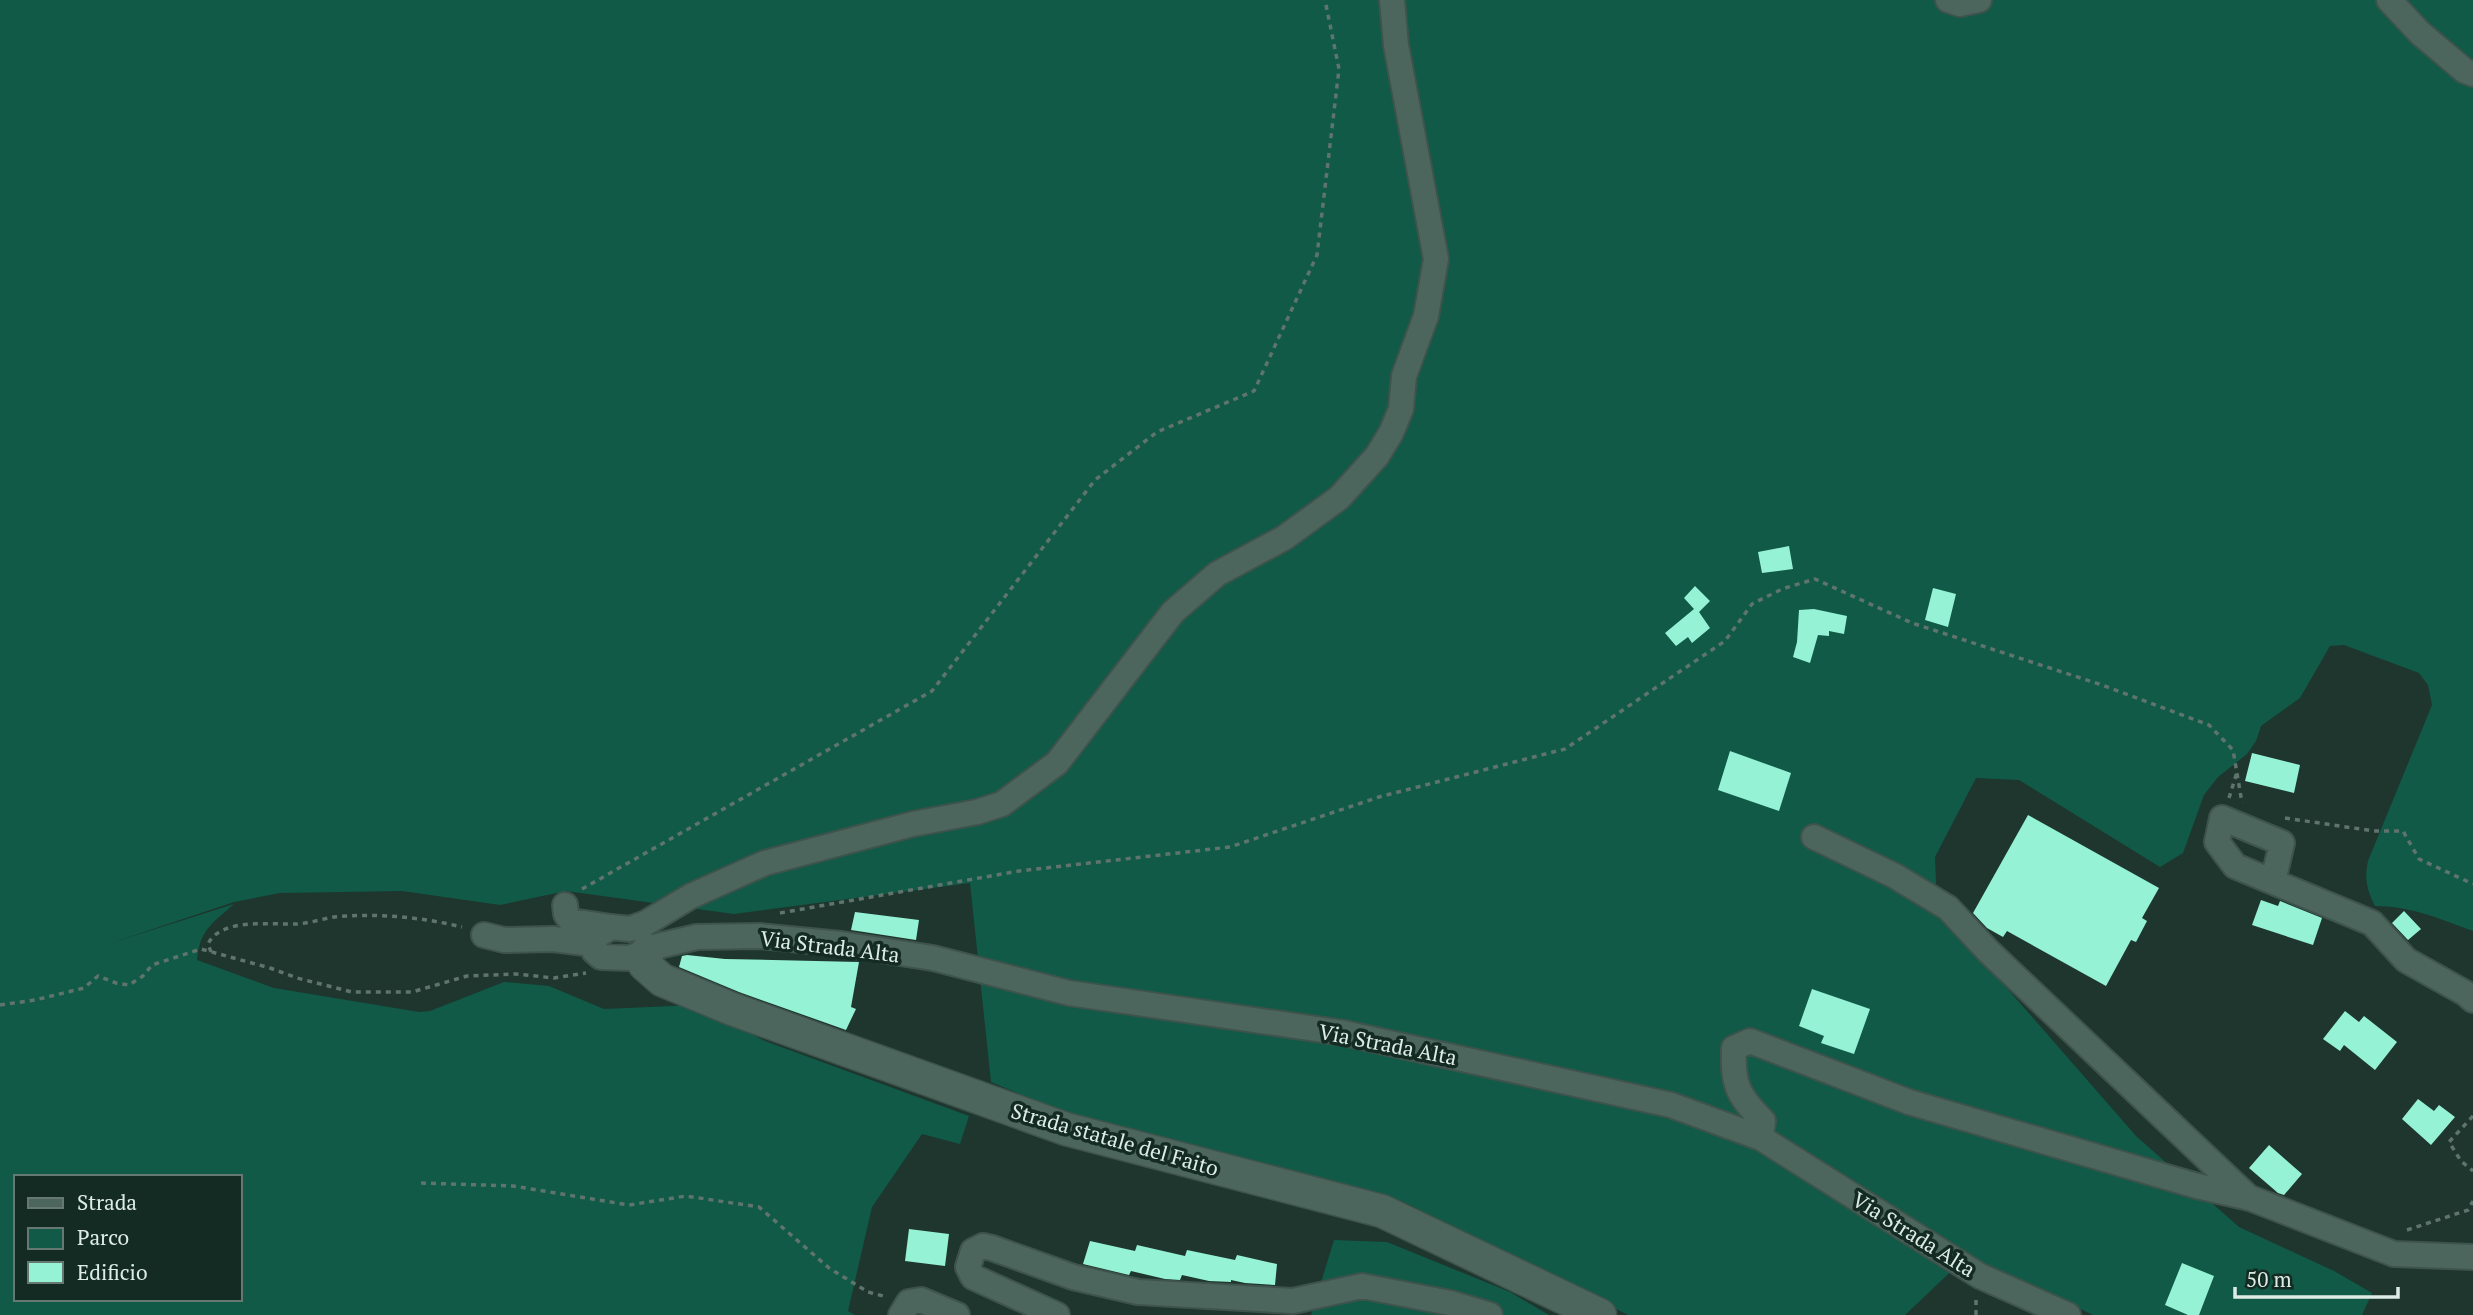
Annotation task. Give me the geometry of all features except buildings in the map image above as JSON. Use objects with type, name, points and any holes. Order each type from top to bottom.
[{"type":"street","points":[[484,935],[504,940],[553,939],[603,943],[646,923],[691,896],[765,863],[1002,804],[1057,763],[1173,612],[1217,573],[1284,538],[1339,498],[1377,456],[1401,409],[1404,376],[1426,316],[1436,259],[1396,45],[1392,0]]},
{"type":"street","points":[[1948,0],[1960,4],[1979,0]]},
{"type":"street","points":[[2389,0],[2420,33],[2465,71],[2473,74]]},
{"type":"street","points":[[2273,881],[2282,843],[2232,813],[2217,842],[2235,866],[2372,923],[2406,960],[2473,1000]]},
{"type":"street","points":[[1814,836],[1895,876],[1948,908],[1988,951],[2250,1198]]},
{"type":"street","points":[[565,905],[566,914],[571,921],[603,943]]},
{"type":"street","name":"Via Strada Alta","points":[[603,943],[630,958],[653,948],[697,937],[760,936],[841,944],[933,958],[1069,993],[1344,1033],[1671,1105],[1761,1138],[1980,1276],[2068,1315]]},
{"type":"street","name":"Strada statale del Faito","points":[[653,948],[645,965],[662,981],[732,1009],[1066,1129],[1382,1211],[1600,1315]]},
{"type":"street","points":[[1761,1138],[1763,1121],[1744,1102],[1733,1073],[1734,1048],[1751,1041],[1909,1102],[2197,1186],[2250,1198],[2394,1254],[2473,1256]]},
{"type":"street","points":[[1057,1315],[973,1277],[968,1267],[973,1251],[983,1246],[992,1248],[1073,1277],[1138,1292],[1293,1301],[1362,1286],[1450,1303],[1490,1315]]},
{"type":"street","points":[[905,1309],[921,1300],[957,1315]]},
{"type":"path","points":[[565,905],[584,887],[932,691],[1095,480],[1157,432],[1254,391],[1317,255],[1339,69],[1325,0]]},
{"type":"path","points":[[771,915],[1020,871],[1230,847],[1379,797],[1565,749],[1725,641],[1752,604],[1782,589],[1815,579],[1912,623],[2099,684],[2209,725],[2233,750],[2237,769],[2232,813]]},
{"type":"path","points":[[2232,813],[2237,769]]},
{"type":"path","points":[[2284,819],[2374,831],[2403,831],[2419,859],[2473,884]]},
{"type":"path","points":[[211,951],[208,944],[212,936],[228,927],[300,924],[333,917],[418,917],[461,926],[484,935]]},
{"type":"path","points":[[0,1005],[84,988],[98,976],[129,985],[143,976],[152,965],[194,950],[211,951],[318,984],[352,992],[378,994],[412,992],[467,976],[516,974],[554,978],[584,974],[603,943]]},
{"type":"path","points":[[2473,1116],[2449,1142],[2461,1161],[2473,1171]]},
{"type":"path","points":[[421,1183],[513,1186],[629,1205],[686,1196],[759,1207],[829,1268],[868,1292],[905,1309]]},
{"type":"path","points":[[2388,1252],[2408,1229],[2468,1210],[2473,1201]]},
{"type":"green space","points":[[0,0],[2473,0],[2473,931],[2413,911],[2375,906],[2372,900],[2366,879],[2368,861],[2432,705],[2428,685],[2419,673],[2344,645],[2330,646],[2300,698],[2261,726],[2256,741],[2247,754],[2218,777],[2204,795],[2183,853],[2160,867],[2019,780],[1976,778],[1935,857],[1937,908],[2136,1136],[2239,1227],[2334,1271],[2372,1293],[2362,1315],[2093,1315],[1977,1260],[1963,1260],[1905,1315],[1628,1315],[1402,1201],[1096,1126],[991,1082],[970,883],[734,914],[566,891],[500,905],[402,891],[280,893],[234,902],[111,943],[234,904],[213,922],[204,934],[197,960],[274,988],[419,1012],[430,1011],[504,982],[549,986],[604,1009],[695,1005],[765,1041],[969,1116],[960,1144],[922,1134],[872,1207],[848,1311],[855,1315],[0,1315]]},
{"type":"green space","points":[[1334,1240],[1387,1242],[1510,1292],[1549,1315],[1311,1315]]}]
